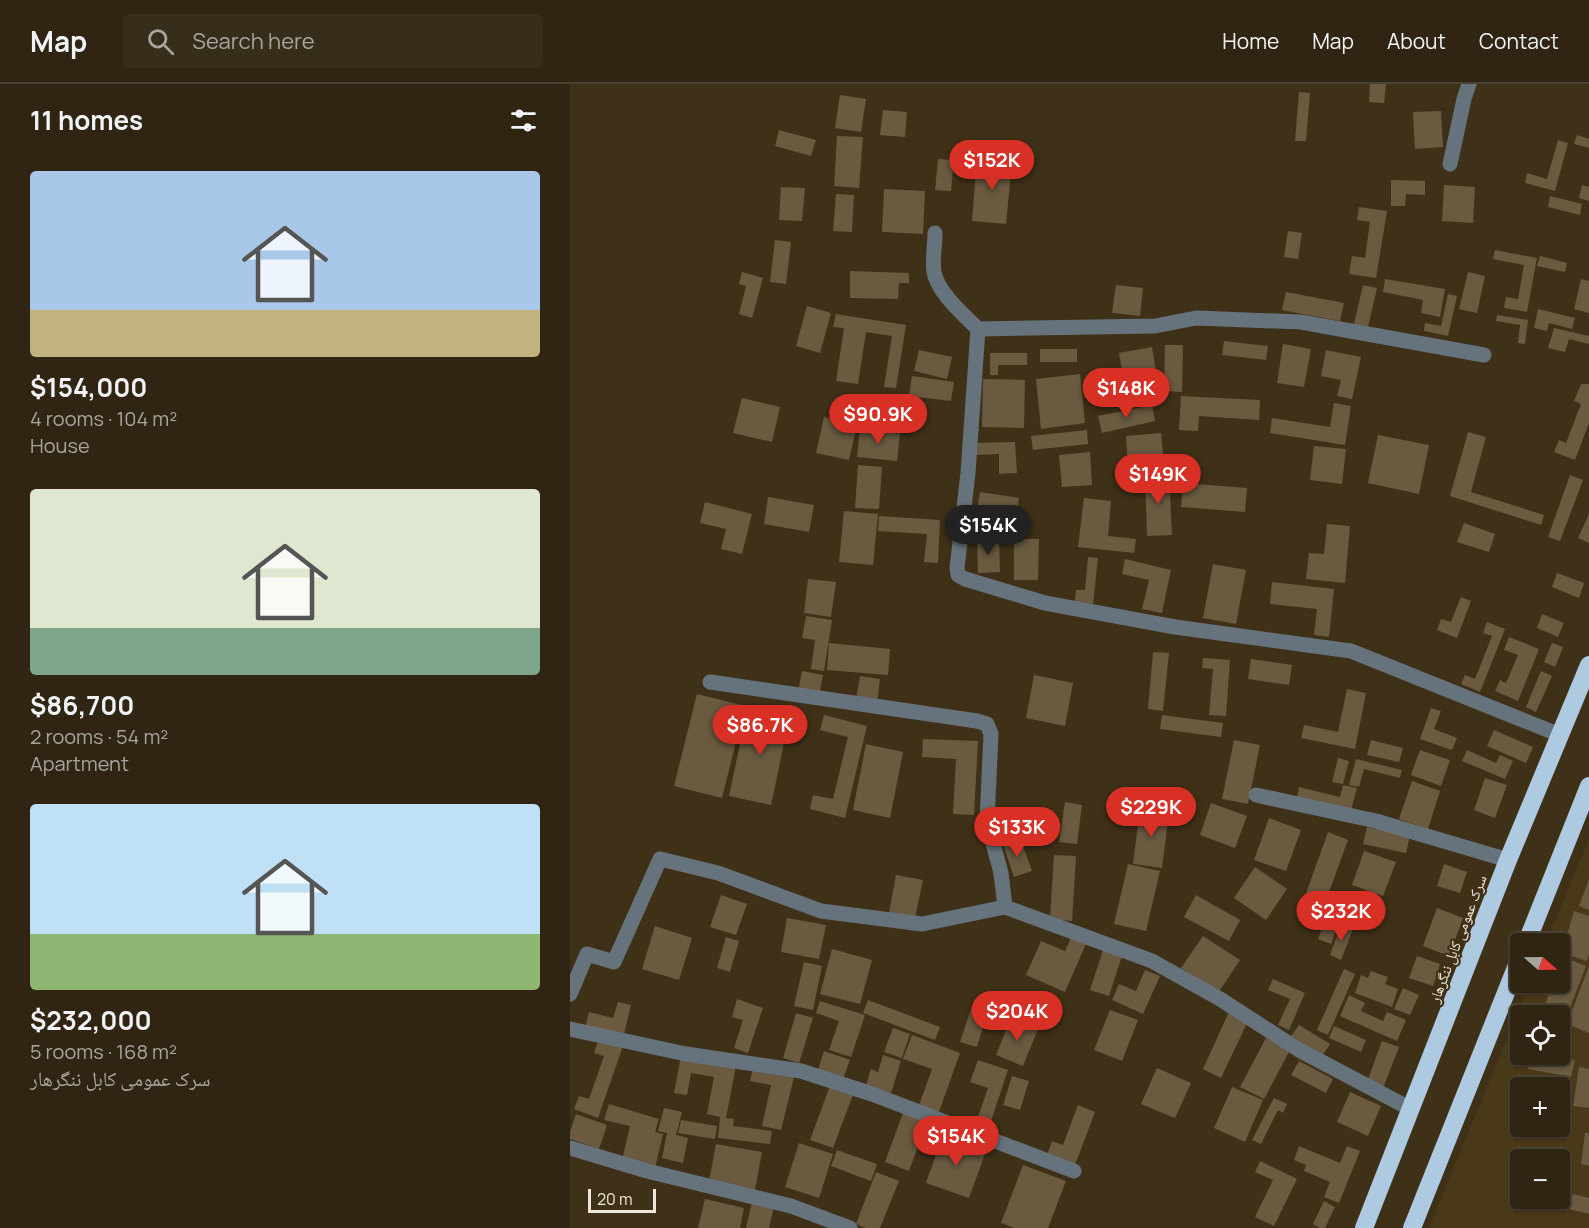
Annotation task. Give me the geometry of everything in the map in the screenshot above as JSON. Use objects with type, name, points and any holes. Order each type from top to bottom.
[{"type":"highway","name":"سرک عمومی کابل ننگرهار","points":[[1365,1228],[1508,860],[1589,665]]},
{"type":"highway","points":[[1530,933],[1589,786]]},
{"type":"highway","points":[[1412,1228],[1510,983]]},
{"type":"street","points":[[1450,164],[1469,84]]},
{"type":"street","points":[[935,233],[934,272],[940,286],[956,308],[978,329],[1155,326],[1196,318],[1301,322],[1484,355]]},
{"type":"street","points":[[978,329],[958,575],[1046,603],[1175,627],[1351,651],[1560,735]]},
{"type":"street","points":[[710,682],[987,724],[991,734],[987,821],[1001,873],[1005,907]]},
{"type":"street","points":[[1256,795],[1376,821],[1508,860]]},
{"type":"street","points":[[570,994],[587,954],[614,962],[660,859],[718,873],[821,911],[922,924],[1005,907],[1152,961],[1220,999],[1299,1050],[1411,1109]]},
{"type":"street","points":[[570,1029],[686,1054],[801,1071],[872,1094],[1074,1171]]},
{"type":"street","points":[[570,1148],[647,1171],[791,1206],[850,1228]]},
{"type":"shaded area","points":[[1589,839],[1589,1228],[1429,1228],[1510,1032],[1510,1065],[1570,1065],[1570,1005],[1521,1005],[1526,993],[1570,993],[1570,933],[1550,933]]},
{"type":"building","points":[[1370,84],[1386,84],[1384,103],[1369,102]]},
{"type":"building","points":[[1299,92],[1310,93],[1306,141],[1295,141]]},
{"type":"building","points":[[840,95],[866,99],[861,132],[835,128]]},
{"type":"building","points":[[883,110],[907,112],[905,137],[880,135]]},
{"type":"building","points":[[1441,111],[1443,147],[1415,149],[1413,112]]},
{"type":"building","points":[[779,130],[816,140],[811,156],[775,146]]},
{"type":"building","points":[[1577,135],[1589,139],[1589,148],[1574,144]]},
{"type":"building","points":[[837,136],[863,137],[859,188],[834,186]]},
{"type":"building","points":[[1558,140],[1568,143],[1555,191],[1525,183],[1527,173],[1547,179]]},
{"type":"building","points":[[938,159],[954,160],[951,191],[935,190]]},
{"type":"building","points":[[977,159],[1012,162],[1006,224],[972,221]]},
{"type":"building","points":[[1391,180],[1425,181],[1425,195],[1406,194],[1405,206],[1391,206]]},
{"type":"building","points":[[1444,185],[1475,187],[1473,223],[1442,221]]},
{"type":"building","points":[[1582,185],[1589,187],[1589,201],[1579,198]]},
{"type":"building","points":[[781,187],[805,188],[802,221],[779,220]]},
{"type":"building","points":[[884,189],[925,191],[923,234],[882,232]]},
{"type":"building","points":[[836,194],[854,195],[852,232],[833,231]]},
{"type":"building","points":[[1550,196],[1582,204],[1580,215],[1548,207]]},
{"type":"building","points":[[1359,207],[1387,211],[1376,278],[1349,274],[1352,256],[1365,258],[1370,222],[1357,220]]},
{"type":"building","points":[[1288,231],[1302,233],[1298,259],[1284,257]]},
{"type":"building","points":[[775,240],[791,242],[786,284],[770,282]]},
{"type":"building","points":[[1495,250],[1537,258],[1527,312],[1504,308],[1506,297],[1518,299],[1524,265],[1493,259]]},
{"type":"building","points":[[1540,256],[1567,263],[1565,272],[1537,266]]},
{"type":"building","points":[[850,271],[909,273],[909,283],[899,283],[898,299],[850,298]]},
{"type":"building","points":[[742,272],[763,278],[752,318],[739,314],[746,286],[739,284]]},
{"type":"building","points":[[1468,272],[1485,276],[1477,313],[1459,309]]},
{"type":"building","points":[[1385,279],[1445,289],[1440,317],[1421,313],[1423,300],[1383,292]]},
{"type":"building","points":[[1581,279],[1589,281],[1589,313],[1574,309]]},
{"type":"building","points":[[1116,285],[1143,288],[1140,316],[1112,313]]},
{"type":"building","points":[[1363,285],[1377,288],[1368,327],[1354,324]]},
{"type":"building","points":[[1286,292],[1344,303],[1340,321],[1282,310]]},
{"type":"building","points":[[1448,294],[1457,296],[1448,336],[1424,331],[1425,323],[1441,326]]},
{"type":"building","points":[[807,306],[831,313],[820,353],[796,346]]},
{"type":"building","points":[[1538,309],[1575,318],[1572,329],[1549,323],[1547,331],[1534,328]]},
{"type":"building","points":[[836,314],[906,325],[896,388],[884,387],[892,336],[866,332],[858,384],[836,381],[844,328],[833,327]]},
{"type":"building","points":[[1497,315],[1528,320],[1525,344],[1518,343],[1520,325],[1496,321]]},
{"type":"building","points":[[1554,328],[1589,336],[1589,344],[1569,339],[1565,352],[1548,348]]},
{"type":"building","points":[[1224,341],[1268,346],[1266,360],[1222,355]]},
{"type":"building","points":[[1283,344],[1311,349],[1304,387],[1277,383]]},
{"type":"building","points":[[1165,345],[1183,345],[1182,392],[1164,391]]},
{"type":"building","points":[[1152,347],[1160,396],[1127,401],[1119,353]]},
{"type":"building","points":[[1040,349],[1077,349],[1077,362],[1040,362]]},
{"type":"building","points":[[919,350],[952,357],[947,379],[914,371]]},
{"type":"building","points":[[1326,350],[1361,357],[1352,399],[1337,396],[1341,380],[1321,376]]},
{"type":"building","points":[[990,353],[1027,353],[1027,365],[998,365],[998,375],[990,375]]},
{"type":"building","points":[[1080,374],[1085,423],[1041,429],[1036,379]]},
{"type":"building","points":[[912,376],[954,382],[951,401],[909,396]]},
{"type":"building","points":[[983,379],[1025,380],[1024,428],[982,427]]},
{"type":"building","points":[[1581,384],[1589,384],[1589,423],[1575,460],[1554,452],[1559,440],[1566,443],[1581,404],[1574,401]]},
{"type":"building","points":[[1181,396],[1260,400],[1259,420],[1199,416],[1198,431],[1179,430]]},
{"type":"building","points":[[742,398],[780,407],[772,442],[733,433]]},
{"type":"building","points":[[1334,403],[1351,406],[1345,445],[1270,433],[1272,418],[1330,427]]},
{"type":"building","points":[[1152,405],[1155,421],[1102,433],[1098,416]]},
{"type":"building","points":[[824,417],[857,425],[849,460],[816,453]]},
{"type":"building","points":[[860,428],[900,433],[897,461],[857,457]]},
{"type":"building","points":[[1087,430],[1088,444],[1033,450],[1031,436]]},
{"type":"building","points":[[1468,432],[1486,437],[1471,492],[1544,515],[1541,525],[1450,496]]},
{"type":"building","points":[[1161,433],[1164,463],[1128,466],[1126,436]]},
{"type":"building","points":[[1378,435],[1429,445],[1419,494],[1368,483]]},
{"type":"building","points":[[1015,442],[1017,473],[999,474],[999,454],[976,455],[976,443]]},
{"type":"building","points":[[1314,446],[1346,449],[1342,484],[1310,480]]},
{"type":"building","points":[[1090,452],[1092,485],[1062,487],[1059,455]]},
{"type":"building","points":[[858,465],[882,467],[879,509],[855,508]]},
{"type":"building","points":[[1169,473],[1172,535],[1147,536],[1145,474]]},
{"type":"building","points":[[1570,475],[1583,480],[1560,541],[1548,537]]},
{"type":"building","points":[[1183,483],[1247,488],[1245,512],[1181,507]]},
{"type":"building","points":[[980,492],[1019,498],[1015,524],[993,520],[995,511],[977,509]]},
{"type":"building","points":[[768,497],[814,505],[809,532],[764,524]]},
{"type":"building","points":[[1084,498],[1111,501],[1108,536],[1136,539],[1134,553],[1078,547]]},
{"type":"building","points":[[705,502],[752,514],[742,554],[721,549],[726,529],[700,523]]},
{"type":"building","points":[[844,511],[878,514],[873,565],[839,562]]},
{"type":"building","points":[[1589,514],[1589,543],[1578,538]]},
{"type":"building","points":[[879,516],[940,520],[938,563],[924,562],[927,534],[878,531]]},
{"type":"building","points":[[1464,523],[1495,534],[1489,552],[1457,542]]},
{"type":"building","points":[[1327,524],[1350,526],[1345,583],[1306,579],[1309,553],[1324,554]]},
{"type":"building","points":[[999,538],[1000,572],[978,573],[977,539]]},
{"type":"building","points":[[1014,539],[1039,539],[1038,580],[1014,580]]},
{"type":"building","points":[[1088,557],[1098,558],[1093,604],[1075,602],[1076,590],[1085,590]]},
{"type":"building","points":[[1125,559],[1171,570],[1162,613],[1142,609],[1149,580],[1122,574]]},
{"type":"building","points":[[1213,564],[1246,570],[1236,624],[1203,618]]},
{"type":"building","points":[[1557,573],[1584,583],[1579,598],[1552,587]]},
{"type":"building","points":[[808,579],[836,582],[831,617],[804,613]]},
{"type":"building","points":[[1272,582],[1334,589],[1329,637],[1314,635],[1317,609],[1270,604]]},
{"type":"building","points":[[1461,597],[1471,601],[1457,638],[1437,630],[1441,619],[1451,622]]},
{"type":"building","points":[[1542,614],[1564,623],[1558,637],[1537,628]]},
{"type":"building","points":[[806,616],[832,620],[824,671],[811,669],[815,640],[802,638]]},
{"type":"building","points":[[1487,622],[1505,629],[1480,692],[1461,684],[1465,675],[1475,679],[1492,636],[1483,633]]},
{"type":"building","points":[[1509,637],[1539,649],[1518,701],[1495,691],[1500,680],[1506,683],[1518,655],[1504,650]]},
{"type":"building","points":[[829,643],[890,649],[888,675],[827,670]]},
{"type":"building","points":[[1552,643],[1563,647],[1555,667],[1544,662]]},
{"type":"building","points":[[1153,652],[1169,653],[1163,711],[1148,709]]},
{"type":"building","points":[[1203,658],[1230,660],[1226,716],[1209,715],[1213,669],[1202,668]]},
{"type":"building","points":[[1251,659],[1292,665],[1289,685],[1248,679]]},
{"type":"building","points":[[802,671],[823,675],[819,696],[798,692]]},
{"type":"building","points":[[1541,671],[1552,676],[1536,712],[1526,707]]},
{"type":"building","points":[[1034,675],[1073,683],[1065,726],[1026,718]]},
{"type":"building","points":[[860,676],[880,679],[877,703],[856,700]]},
{"type":"building","points":[[1347,689],[1366,693],[1355,749],[1301,738],[1304,725],[1338,732]]},
{"type":"building","points":[[697,694],[745,706],[722,798],[674,786]]},
{"type":"building","points":[[748,706],[790,715],[771,805],[729,796]]},
{"type":"building","points":[[1431,708],[1441,711],[1434,729],[1457,738],[1452,750],[1420,739]]},
{"type":"building","points":[[824,715],[867,726],[845,818],[810,809],[813,795],[833,799],[848,737],[820,730]]},
{"type":"building","points":[[1162,715],[1223,723],[1221,737],[1160,729]]},
{"type":"building","points":[[1494,730],[1533,747],[1526,763],[1487,746]]},
{"type":"building","points":[[923,739],[978,741],[974,815],[953,814],[956,759],[922,757]]},
{"type":"building","points":[[1234,740],[1260,745],[1248,804],[1222,799]]},
{"type":"building","points":[[1371,740],[1403,748],[1399,762],[1367,755]]},
{"type":"building","points":[[866,744],[903,752],[890,818],[853,810]]},
{"type":"building","points":[[1420,750],[1450,760],[1441,786],[1411,775]]},
{"type":"building","points":[[1467,750],[1496,763],[1500,755],[1513,761],[1505,779],[1462,761]]},
{"type":"building","points":[[1338,758],[1349,761],[1343,784],[1332,782]]},
{"type":"building","points":[[1356,759],[1402,770],[1400,778],[1364,769],[1359,787],[1349,785]]},
{"type":"building","points":[[1485,778],[1507,785],[1495,818],[1474,810]]},
{"type":"building","points":[[1412,781],[1440,791],[1428,829],[1399,819]]},
{"type":"building","points":[[1343,785],[1357,788],[1351,810],[1297,797],[1299,787],[1340,797]]},
{"type":"building","points":[[1065,802],[1082,805],[1077,844],[1059,842]]},
{"type":"building","points":[[1211,803],[1247,816],[1235,848],[1200,835]]},
{"type":"building","points":[[1140,808],[1169,812],[1162,868],[1133,864]]},
{"type":"building","points":[[1269,818],[1301,830],[1286,871],[1254,860]]},
{"type":"building","points":[[1367,827],[1410,836],[1406,853],[1363,844]]},
{"type":"building","points":[[1328,832],[1348,840],[1325,903],[1305,896]]},
{"type":"building","points":[[1020,838],[1032,871],[1014,877],[1003,844]]},
{"type":"building","points":[[1364,851],[1396,862],[1383,896],[1352,885]]},
{"type":"building","points":[[1054,855],[1076,856],[1072,921],[1050,919]]},
{"type":"building","points":[[1128,864],[1160,871],[1146,931],[1114,924]]},
{"type":"building","points":[[1444,864],[1467,872],[1460,893],[1437,886]]},
{"type":"building","points":[[1255,867],[1287,889],[1266,920],[1234,898]]},
{"type":"building","points":[[896,875],[923,880],[915,918],[889,913]]},
{"type":"building","points":[[1589,879],[1589,910],[1579,906]]},
{"type":"building","points":[[721,895],[747,904],[736,935],[710,927]]},
{"type":"building","points":[[1196,895],[1240,920],[1229,941],[1184,917]]},
{"type":"building","points":[[1332,901],[1345,906],[1331,944],[1318,939]]},
{"type":"building","points":[[1437,908],[1463,918],[1449,956],[1423,946]]},
{"type":"building","points":[[1574,911],[1589,916],[1587,961],[1570,956],[1570,933],[1568,933]]},
{"type":"building","points":[[787,918],[826,925],[819,959],[781,952]]},
{"type":"building","points":[[1341,925],[1353,929],[1341,960],[1330,955]]},
{"type":"building","points":[[655,926],[692,938],[679,980],[642,969]]},
{"type":"building","points":[[1203,936],[1240,960],[1218,993],[1181,968]]},
{"type":"building","points":[[726,937],[739,941],[730,972],[717,968]]},
{"type":"building","points":[[1071,938],[1086,944],[1065,992],[1026,975],[1041,941],[1065,951]]},
{"type":"building","points":[[832,949],[872,960],[860,1004],[820,994]]},
{"type":"building","points":[[1103,950],[1122,956],[1109,996],[1090,990]]},
{"type":"building","points":[[1417,956],[1440,964],[1433,986],[1409,978]]},
{"type":"building","points":[[1570,960],[1586,966],[1570,1008],[1570,1005],[1545,1005],[1549,993],[1570,993]]},
{"type":"building","points":[[804,962],[822,966],[813,1010],[794,1006]]},
{"type":"building","points":[[1589,966],[1589,1033],[1570,1025],[1570,1016]]},
{"type":"building","points":[[1344,969],[1355,974],[1328,1035],[1317,1030]]},
{"type":"building","points":[[1145,970],[1160,976],[1143,1014],[1112,1000],[1119,984],[1136,991]]},
{"type":"building","points":[[1371,971],[1388,977],[1385,984],[1398,989],[1392,1007],[1355,993],[1361,975],[1368,978]]},
{"type":"building","points":[[1273,979],[1305,993],[1289,1030],[1278,1025],[1290,999],[1268,990]]},
{"type":"building","points":[[1403,988],[1419,995],[1410,1015],[1394,1009]]},
{"type":"building","points":[[1349,995],[1365,1003],[1361,1011],[1383,1021],[1387,1012],[1406,1020],[1397,1041],[1340,1016]]},
{"type":"building","points":[[737,999],[763,1008],[748,1053],[734,1048],[743,1020],[732,1017]]},
{"type":"building","points":[[868,1000],[940,1027],[935,1040],[863,1013]]},
{"type":"building","points":[[820,1001],[865,1015],[851,1057],[829,1050],[839,1021],[816,1013]]},
{"type":"building","points":[[618,1002],[631,1005],[623,1038],[585,1028],[589,1012],[613,1018]]},
{"type":"building","points":[[972,1006],[988,1011],[977,1047],[960,1042]]},
{"type":"building","points":[[1110,1010],[1138,1020],[1122,1061],[1094,1050]]},
{"type":"building","points":[[1229,1012],[1248,1021],[1221,1078],[1203,1069]]},
{"type":"building","points":[[796,1013],[813,1018],[799,1063],[783,1058]]},
{"type":"building","points":[[1011,1018],[1038,1029],[1023,1066],[996,1055]]},
{"type":"building","points":[[1299,1025],[1330,1044],[1321,1058],[1289,1039]]},
{"type":"building","points":[[1334,1026],[1366,1040],[1361,1052],[1329,1038]]},
{"type":"building","points":[[893,1028],[910,1034],[902,1058],[884,1052]]},
{"type":"building","points":[[912,1035],[960,1053],[939,1112],[919,1105],[932,1069],[903,1059]]},
{"type":"building","points":[[599,1038],[623,1046],[598,1118],[574,1109],[579,1096],[589,1099],[604,1056],[594,1053]]},
{"type":"building","points":[[1266,1038],[1290,1050],[1264,1099],[1240,1087]]},
{"type":"building","points":[[1382,1041],[1399,1047],[1383,1088],[1367,1082]]},
{"type":"building","points":[[824,1051],[850,1060],[843,1079],[818,1070]]},
{"type":"building","points":[[883,1055],[901,1061],[891,1093],[866,1085],[871,1069],[878,1072]]},
{"type":"building","points":[[681,1056],[736,1066],[726,1118],[734,1119],[733,1126],[772,1131],[770,1144],[718,1138],[720,1117],[707,1114],[714,1077],[691,1073],[687,1095],[674,1093]]},
{"type":"building","points":[[1570,1059],[1575,1060],[1571,1077],[1528,1069],[1529,1065],[1570,1065]]},
{"type":"building","points":[[978,1060],[1008,1070],[990,1124],[977,1120],[988,1088],[970,1082]]},
{"type":"building","points":[[1299,1061],[1333,1079],[1326,1093],[1291,1075]]},
{"type":"building","points":[[754,1064],[795,1073],[781,1130],[762,1126],[771,1085],[750,1081]]},
{"type":"building","points":[[1579,1067],[1589,1069],[1589,1108],[1573,1106]]},
{"type":"building","points":[[1157,1068],[1191,1083],[1175,1118],[1141,1104]]},
{"type":"building","points":[[1012,1076],[1029,1081],[1020,1110],[1003,1105]]},
{"type":"building","points":[[831,1083],[854,1092],[833,1148],[810,1140]]},
{"type":"building","points":[[1232,1087],[1263,1100],[1245,1142],[1214,1128]]},
{"type":"building","points":[[1350,1092],[1381,1106],[1368,1136],[1337,1122]]},
{"type":"building","points":[[1274,1098],[1287,1104],[1283,1113],[1278,1110],[1261,1144],[1252,1140]]},
{"type":"building","points":[[609,1104],[659,1119],[655,1132],[663,1134],[655,1168],[622,1160],[630,1126],[604,1120]]},
{"type":"building","points":[[1078,1105],[1095,1112],[1075,1165],[1047,1155],[1052,1141],[1063,1145]]},
{"type":"building","points":[[664,1108],[682,1112],[676,1135],[688,1138],[683,1163],[662,1158],[667,1133],[658,1131]]},
{"type":"building","points":[[903,1113],[927,1122],[909,1171],[885,1162]]},
{"type":"building","points":[[576,1114],[607,1125],[599,1149],[570,1139]]},
{"type":"building","points":[[681,1120],[717,1126],[715,1139],[678,1133]]},
{"type":"building","points":[[1585,1133],[1589,1133],[1589,1166],[1581,1164]]},
{"type":"building","points":[[943,1135],[986,1151],[969,1198],[926,1183]]},
{"type":"building","points":[[799,1143],[833,1154],[819,1198],[785,1187]]},
{"type":"building","points":[[716,1144],[762,1152],[755,1190],[709,1181]]},
{"type":"building","points":[[1299,1146],[1340,1163],[1347,1146],[1360,1151],[1339,1203],[1324,1197],[1330,1182],[1304,1171],[1306,1165],[1294,1160]]},
{"type":"building","points":[[837,1150],[877,1164],[871,1181],[831,1166]]},
{"type":"building","points":[[1260,1161],[1297,1179],[1274,1226],[1255,1217],[1273,1180],[1255,1172]]},
{"type":"building","points":[[1023,1165],[1066,1181],[1048,1228],[1015,1228],[1001,1223]]},
{"type":"building","points":[[876,1172],[899,1181],[880,1228],[866,1228],[856,1224]]},
{"type":"building","points":[[1573,1194],[1589,1198],[1589,1214],[1569,1209]]},
{"type":"building","points":[[705,1199],[744,1208],[740,1228],[698,1228]]},
{"type":"building","points":[[1324,1201],[1335,1207],[1325,1228],[1320,1228],[1313,1224]]},
{"type":"building","points":[[752,1202],[774,1207],[769,1228],[746,1228]]}]
